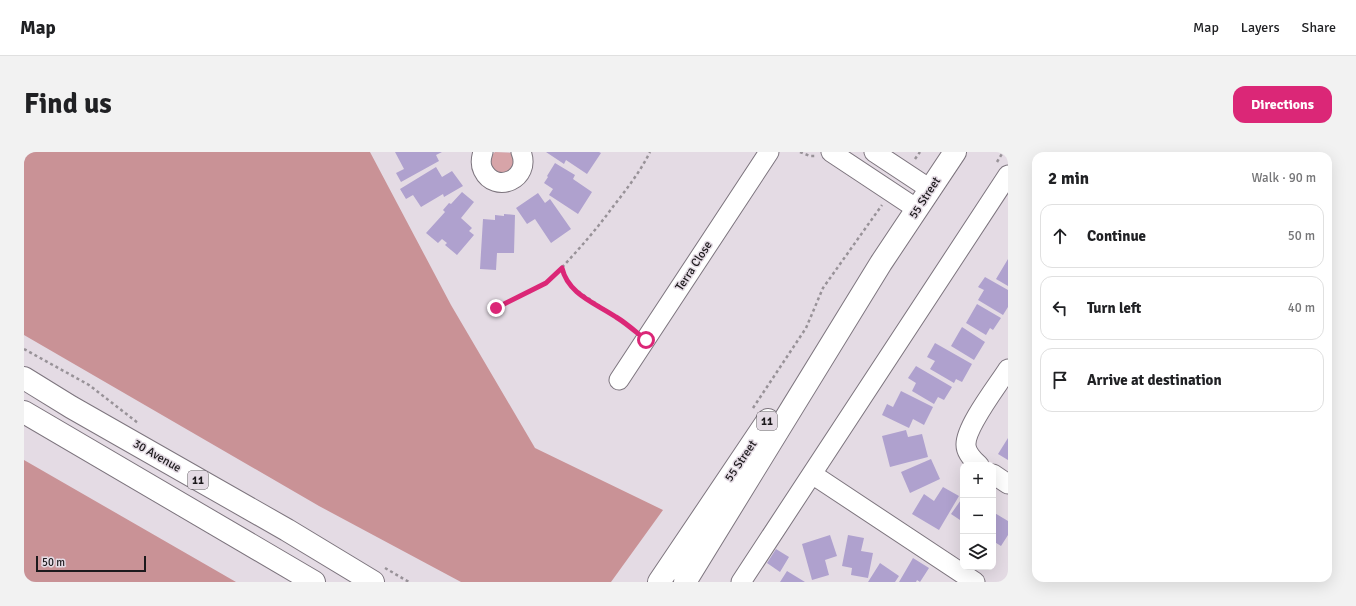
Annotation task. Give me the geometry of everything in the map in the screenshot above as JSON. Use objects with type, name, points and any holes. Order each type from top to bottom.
[{"type":"main road","name":"55 Street","points":[[685,582],[881,264],[955,152]]},
{"type":"main road","name":"55 Street","points":[[659,582],[802,369],[881,264]]},
{"type":"main road","name":"30 Avenue","points":[[24,378],[71,407],[286,530],[378,574]]},
{"type":"main road","name":"11","points":[[24,412],[314,582]]},
{"type":"street","points":[[483,152],[481,161],[485,174],[490,179],[504,183],[511,181],[521,171],[523,164],[521,152]]},
{"type":"street","name":"Terra Close","points":[[619,380],[769,152]]},
{"type":"street","points":[[831,152],[917,209]]},
{"type":"street","points":[[874,152],[930,189]]},
{"type":"street","points":[[741,582],[1008,175]]},
{"type":"street","points":[[975,462],[966,448],[968,434],[1008,370]]},
{"type":"street","points":[[812,474],[975,582]]},
{"type":"street","points":[[996,476],[1008,484]]},
{"type":"path","points":[[496,308],[546,283],[562,268],[603,221],[638,174],[650,152]]},
{"type":"path","points":[[913,163],[920,152]]},
{"type":"path","points":[[750,413],[806,328],[823,288],[883,204],[886,203]]},
{"type":"path","points":[[562,268],[566,278],[573,288],[616,317],[646,340]]},
{"type":"path","points":[[24,349],[89,385],[140,424]]},
{"type":"path","points":[[378,574],[409,582]]},
{"type":"shaded area","points":[[24,152],[370,152],[451,305],[535,448],[663,510],[611,582],[461,582],[319,506],[24,335]]},
{"type":"shaded area","points":[[495,152],[513,153],[516,165],[503,175],[492,170],[490,160]]},
{"type":"shaded area","points":[[24,460],[236,582],[24,582]]},
{"type":"building","points":[[395,152],[442,152],[436,155],[439,161],[401,182],[396,173],[404,169]]},
{"type":"building","points":[[546,152],[601,153],[587,174],[566,160],[564,164]]},
{"type":"building","points":[[555,163],[575,175],[573,179],[592,192],[578,214],[549,195],[553,189],[544,183]]},
{"type":"building","points":[[436,167],[442,177],[452,171],[463,186],[444,197],[443,194],[421,207],[413,195],[406,199],[400,189]]},
{"type":"building","points":[[462,192],[474,202],[461,218],[472,228],[469,231],[474,235],[457,255],[445,245],[447,243],[442,239],[438,243],[426,233],[445,212],[443,210],[449,203],[451,204]]},
{"type":"building","points":[[538,193],[545,203],[550,199],[571,229],[551,243],[535,219],[527,224],[516,208]]},
{"type":"building","points":[[504,214],[515,215],[514,253],[497,253],[496,270],[480,269],[483,219],[495,220],[495,215],[504,216]]},
{"type":"building","points":[[1008,259],[1008,286],[996,279]]},
{"type":"building","points":[[985,277],[1008,290],[1008,307],[1003,315],[978,300],[984,290],[978,287]]},
{"type":"building","points":[[977,304],[1001,318],[993,330],[990,328],[986,335],[966,323]]},
{"type":"building","points":[[962,327],[985,342],[974,360],[951,346]]},
{"type":"building","points":[[935,343],[972,364],[962,382],[956,379],[954,383],[930,369],[935,361],[927,357]]},
{"type":"building","points":[[916,366],[952,387],[944,400],[938,397],[934,404],[912,391],[916,383],[908,378]]},
{"type":"building","points":[[901,391],[933,407],[924,425],[913,419],[909,428],[882,415],[887,404],[893,407]]},
{"type":"building","points":[[906,430],[908,437],[922,434],[928,457],[890,467],[882,436]]},
{"type":"building","points":[[1008,438],[1008,460],[998,454]]},
{"type":"building","points":[[931,459],[940,479],[910,493],[901,472]]},
{"type":"building","points":[[943,487],[959,496],[939,530],[912,514],[924,494],[934,501]]},
{"type":"building","points":[[960,501],[960,520],[951,514]]},
{"type":"building","points":[[996,514],[1008,521],[1008,535],[1001,546],[996,543]]},
{"type":"building","points":[[830,535],[837,556],[825,560],[829,575],[812,580],[802,544]]},
{"type":"building","points":[[848,535],[864,538],[861,551],[873,553],[868,578],[851,575],[852,568],[842,566]]},
{"type":"building","points":[[776,549],[789,557],[780,572],[767,563]]},
{"type":"building","points":[[913,558],[929,568],[920,582],[917,580],[916,582],[899,582]]},
{"type":"building","points":[[880,563],[899,576],[895,582],[868,582]]},
{"type":"building","points":[[787,571],[805,582],[780,582]]},
{"type":"route","points":[[496,308],[546,283],[562,268],[568,284],[646,340]]}]
